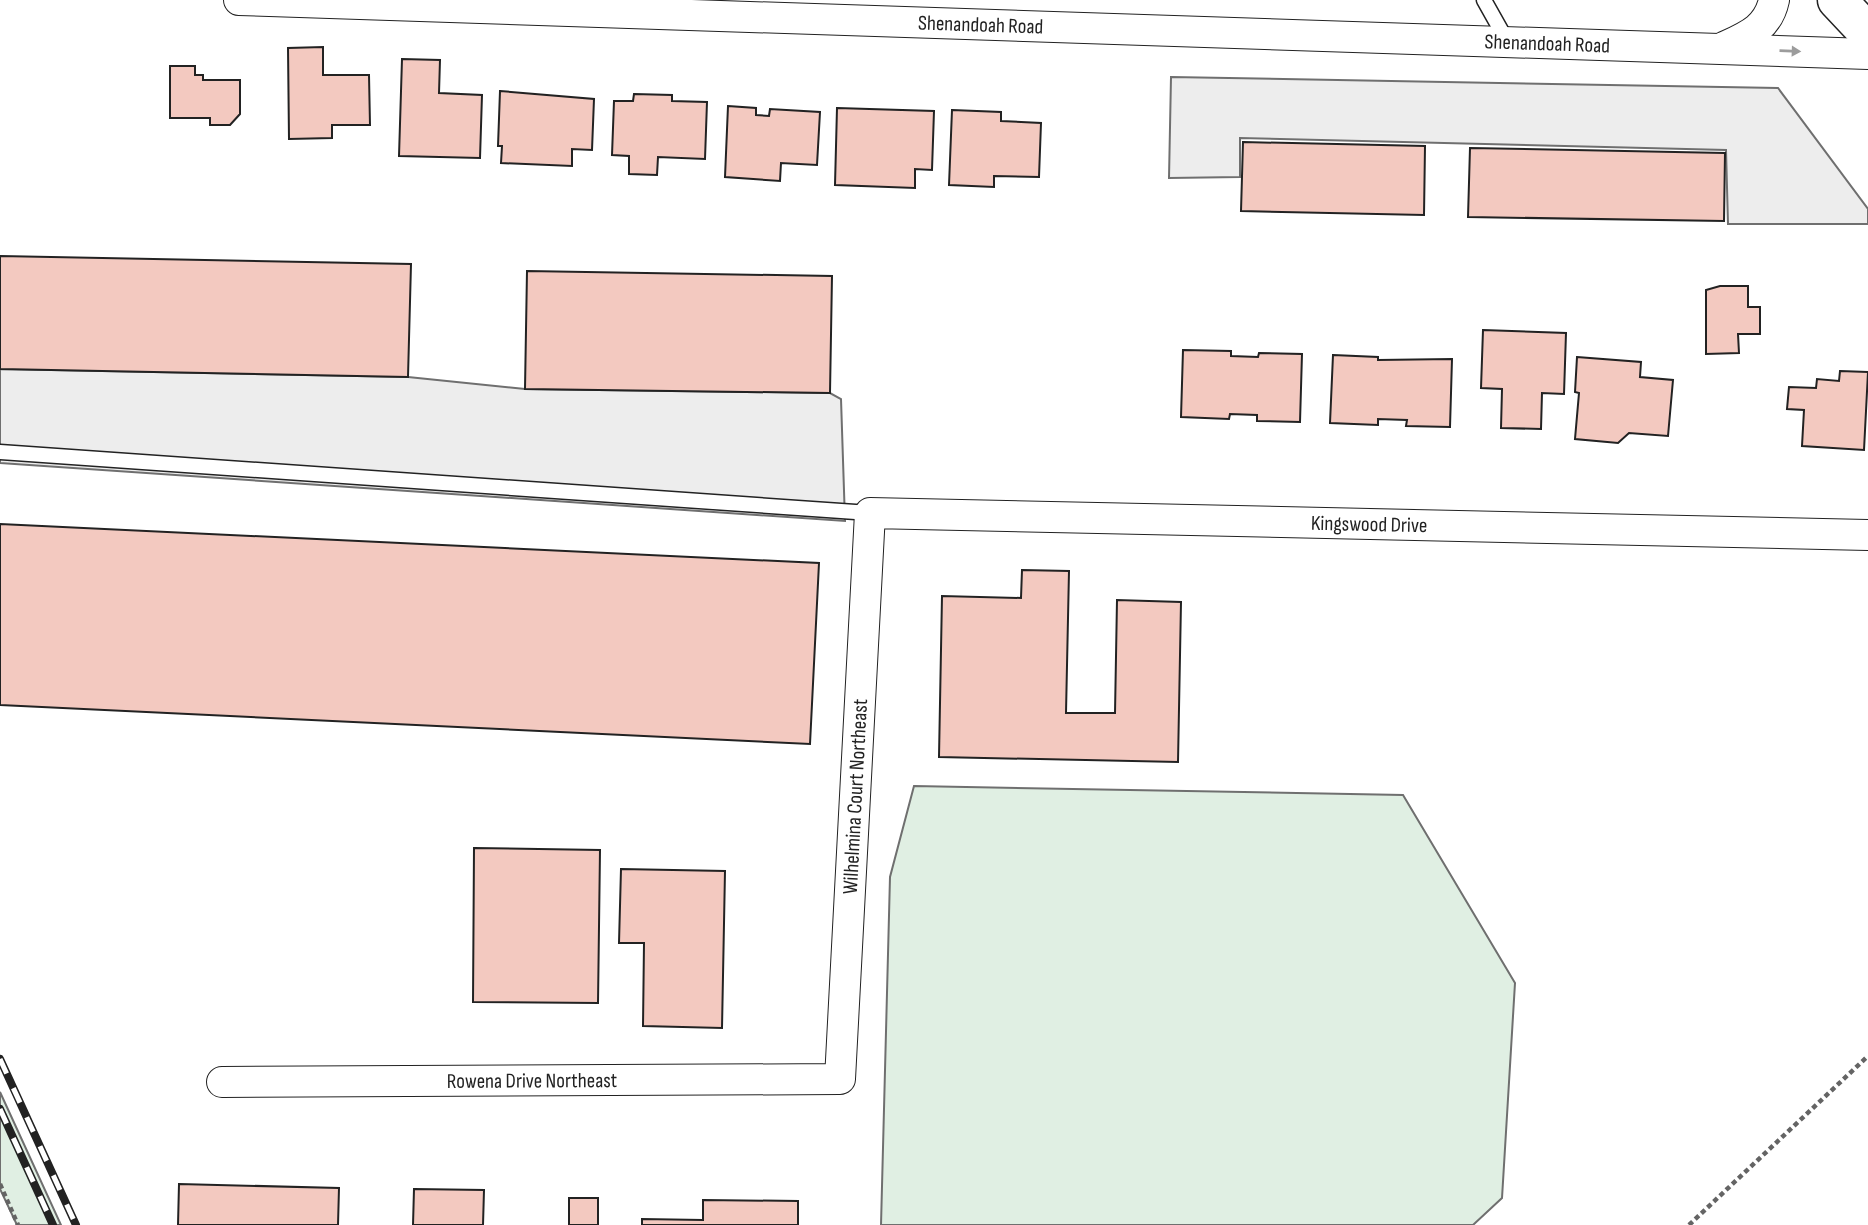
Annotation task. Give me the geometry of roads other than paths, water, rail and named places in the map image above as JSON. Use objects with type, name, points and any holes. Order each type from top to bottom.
[{"type":"main road","points":[[1837,0],[1868,33]]},
{"type":"street","name":"Shenandoah Road","points":[[239,0],[1868,54]]},
{"type":"street","name":"Shenandoah Road","points":[[1721,48],[1757,33],[1772,10],[1774,0]]},
{"type":"street","name":"Kingswood Drive","points":[[870,513],[1868,535]]},
{"type":"street","name":"Wilhelmina Court Northeast","points":[[841,1079],[870,513]]},
{"type":"street","name":"Rowena Drive Northeast","points":[[222,1082],[841,1079]]},
{"type":"lane","points":[[1484,0],[1507,41]]},
{"type":"lane","points":[[0,452],[870,513]]},
{"type":"railway","points":[[0,1059],[76,1225]]},
{"type":"railway","points":[[0,1109],[53,1225]]}]
